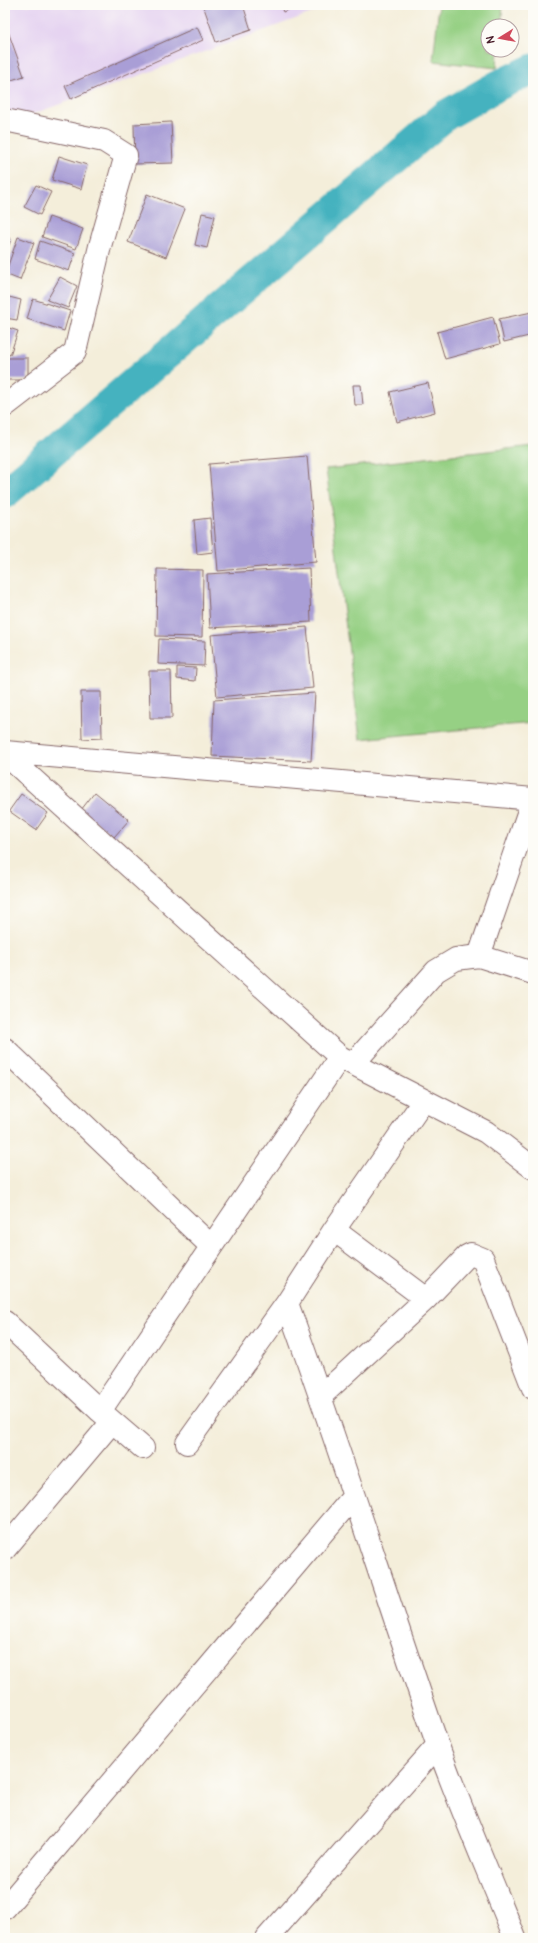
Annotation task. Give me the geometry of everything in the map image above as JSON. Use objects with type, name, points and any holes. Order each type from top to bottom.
[{"type":"street","points":[[5,120],[104,141],[126,155],[100,246],[75,352],[5,406]]},
{"type":"street","points":[[5,753],[533,799],[479,956]]},
{"type":"street","points":[[5,753],[347,1060],[486,1132],[533,1168]]},
{"type":"street","points":[[5,1549],[106,1416],[211,1246],[347,1060],[436,971],[456,959],[479,956],[533,973]]},
{"type":"street","points":[[5,1049],[211,1246]]},
{"type":"street","points":[[187,1443],[287,1303],[334,1230],[424,1100]]},
{"type":"street","points":[[334,1230],[426,1299]]},
{"type":"street","points":[[321,1396],[426,1299],[467,1256],[476,1255],[483,1258],[533,1388]]},
{"type":"street","points":[[287,1303],[321,1396],[353,1497],[438,1745],[514,1938]]},
{"type":"street","points":[[5,1322],[106,1416],[143,1448]]},
{"type":"street","points":[[5,1908],[353,1497]]},
{"type":"street","points":[[275,1934],[438,1745]]},
{"type":"shaded area","points":[[5,5],[331,6],[11,122],[5,107]]},
{"type":"green space","points":[[439,5],[503,5],[502,18],[480,18],[480,58],[498,58],[497,68],[433,61]]},
{"type":"green space","points":[[533,446],[533,723],[360,739],[326,469]]},
{"type":"building","points":[[203,5],[243,5],[251,30],[216,42]]},
{"type":"building","points":[[280,5],[300,5],[283,12]]},
{"type":"building","points":[[5,23],[24,76],[5,82]]},
{"type":"building","points":[[197,27],[203,40],[71,99],[65,86]]},
{"type":"building","points":[[171,122],[173,163],[135,164],[134,124]]},
{"type":"building","points":[[59,156],[87,165],[81,189],[52,180]]},
{"type":"building","points":[[36,185],[51,192],[40,215],[24,207]]},
{"type":"building","points":[[147,194],[185,209],[166,257],[128,242]]},
{"type":"building","points":[[202,213],[215,216],[207,248],[195,245]]},
{"type":"building","points":[[49,217],[83,229],[76,249],[42,237]]},
{"type":"building","points":[[5,236],[11,239],[5,255]]},
{"type":"building","points":[[18,237],[34,243],[20,280],[5,274]]},
{"type":"building","points":[[40,241],[75,253],[69,271],[35,259]]},
{"type":"building","points":[[60,277],[77,286],[68,308],[47,300]]},
{"type":"building","points":[[5,296],[21,300],[17,320],[5,318]]},
{"type":"building","points":[[33,299],[70,311],[64,331],[27,319]]},
{"type":"building","points":[[532,312],[533,335],[504,342],[499,319]]},
{"type":"building","points":[[493,317],[500,344],[445,359],[437,332]]},
{"type":"building","points":[[6,327],[18,331],[10,355],[5,353]]},
{"type":"building","points":[[5,358],[28,358],[28,380],[5,380]]},
{"type":"building","points":[[428,383],[435,412],[397,422],[390,392]]},
{"type":"building","points":[[353,385],[361,385],[363,405],[355,405]]},
{"type":"building","points":[[307,456],[316,562],[218,571],[209,464]]},
{"type":"building","points":[[210,518],[213,552],[197,554],[194,520]]},
{"type":"building","points":[[309,568],[311,622],[210,628],[207,574]]},
{"type":"building","points":[[157,569],[203,570],[202,637],[156,636]]},
{"type":"building","points":[[307,627],[313,688],[217,697],[211,635]]},
{"type":"building","points":[[159,639],[205,641],[204,666],[158,664]]},
{"type":"building","points":[[177,667],[196,668],[195,681],[177,679]]},
{"type":"building","points":[[149,671],[171,671],[172,718],[150,718]]},
{"type":"building","points":[[81,692],[101,692],[102,738],[82,739]]},
{"type":"building","points":[[315,693],[311,761],[212,756],[214,700]]},
{"type":"building","points":[[95,792],[129,820],[114,837],[81,810]]},
{"type":"building","points":[[21,794],[48,813],[36,830],[9,811]]},
{"type":"waterway","points":[[5,493],[446,115],[499,85],[533,69]]}]
